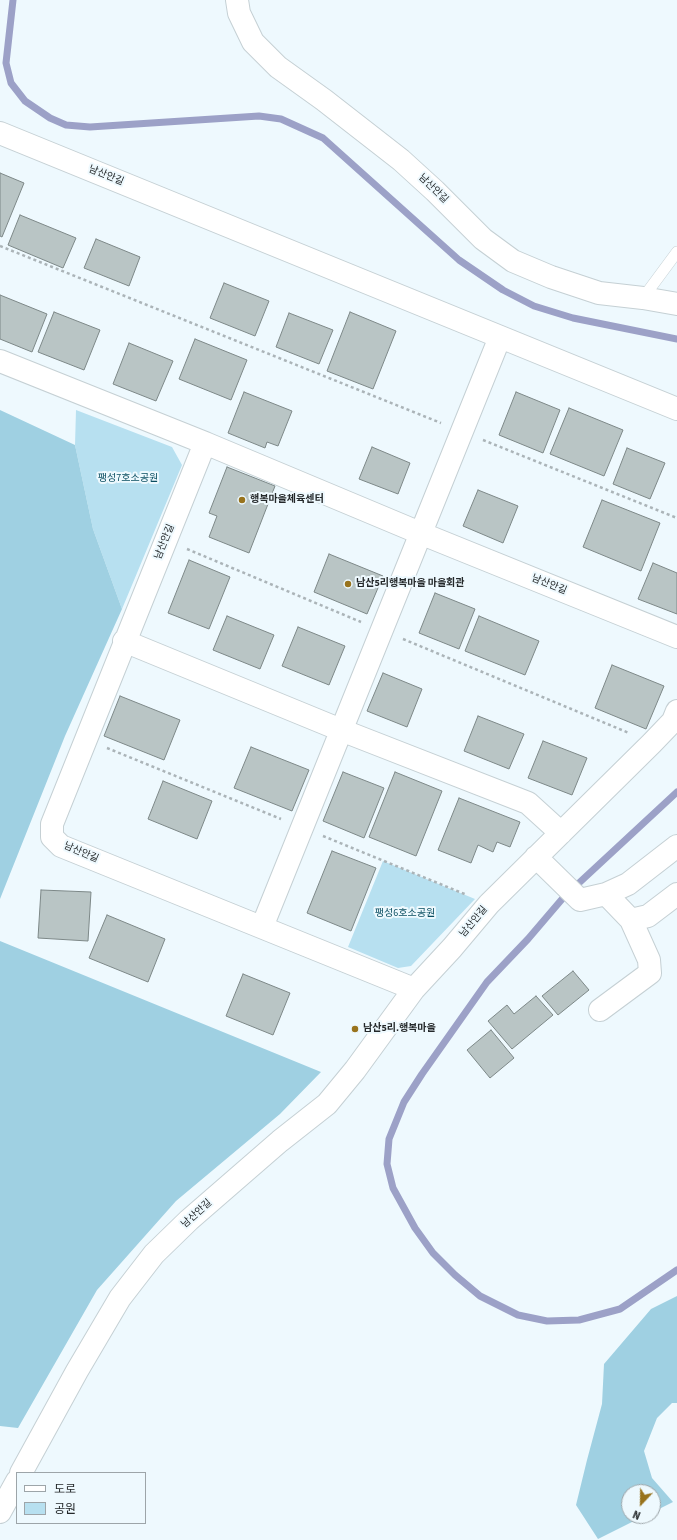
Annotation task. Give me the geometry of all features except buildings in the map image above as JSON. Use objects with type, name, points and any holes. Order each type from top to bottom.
[{"type":"street","name":"남산안길","points":[[236,0],[239,13],[253,42],[278,67],[324,100],[401,160],[436,191],[483,239],[513,261],[551,277],[599,293],[677,304]]},
{"type":"street","name":"남산안길","points":[[0,133],[677,409]]},
{"type":"street","points":[[262,927],[340,730],[500,337]]},
{"type":"street","name":"남산안길","points":[[0,361],[205,443],[420,533],[677,637]]},
{"type":"street","name":"남산안길","points":[[205,443],[124,641],[52,824],[52,837],[61,846],[414,989]]},
{"type":"street","points":[[124,641],[340,730],[528,803],[561,833]]},
{"type":"street","name":"남산안길","points":[[22,1472],[120,1298],[154,1254],[189,1220],[280,1141],[327,1104],[355,1070],[414,989],[452,948],[489,904],[652,743],[673,720],[677,711]]},
{"type":"street","points":[[536,857],[580,900],[606,894],[628,884],[677,846]]},
{"type":"street","points":[[600,1010],[650,973],[649,960],[631,920],[606,894]]},
{"type":"street","points":[[631,920],[648,916],[677,894]]},
{"type":"street","points":[[0,1512],[16,1483]]},
{"type":"lane","points":[[643,298],[677,252]]},
{"type":"path","points":[[0,246],[677,518]]},
{"type":"path","points":[[166,540],[652,743]]},
{"type":"green space","name":"팽성7호소공원","points":[[76,410],[172,447],[182,465],[122,609],[93,529],[75,445]]},
{"type":"green space","name":"팽성6호소공원","points":[[383,861],[475,899],[411,966],[398,968],[348,947]]},
{"type":"shaded area","points":[[0,410],[75,445],[93,529],[122,609],[65,736],[0,899]]},
{"type":"shaded area","points":[[0,941],[321,1072],[280,1114],[176,1201],[97,1290],[18,1428],[0,1426]]},
{"type":"shaded area","points":[[677,1296],[677,1403],[672,1403],[657,1418],[644,1451],[652,1478],[657,1484],[621,1484],[621,1524],[628,1524],[598,1539],[576,1505],[602,1404],[604,1364],[651,1309]]},
{"type":"shaded area","points":[[661,1488],[673,1502],[661,1508]]},
{"type":"waterway","points":[[13,0],[6,63],[11,83],[25,101],[50,118],[66,125],[90,127],[259,116],[281,119],[323,138],[459,260],[503,290],[534,306],[573,318],[677,339]]},
{"type":"waterway","points":[[580,882],[677,792]]},
{"type":"waterway","points":[[563,898],[528,939],[487,982],[404,1102],[389,1139],[387,1164],[393,1188],[415,1228],[433,1253],[455,1275],[480,1296],[518,1315],[547,1321],[579,1320],[620,1309],[677,1270]]},
{"type":"place","name":"행복마을체육센터","points":[[242,500]]},
{"type":"place","name":"남산5리행복마을 마을회관","points":[[348,584]]},
{"type":"place","name":"남산5리.행복마을","points":[[355,1029]]}]
